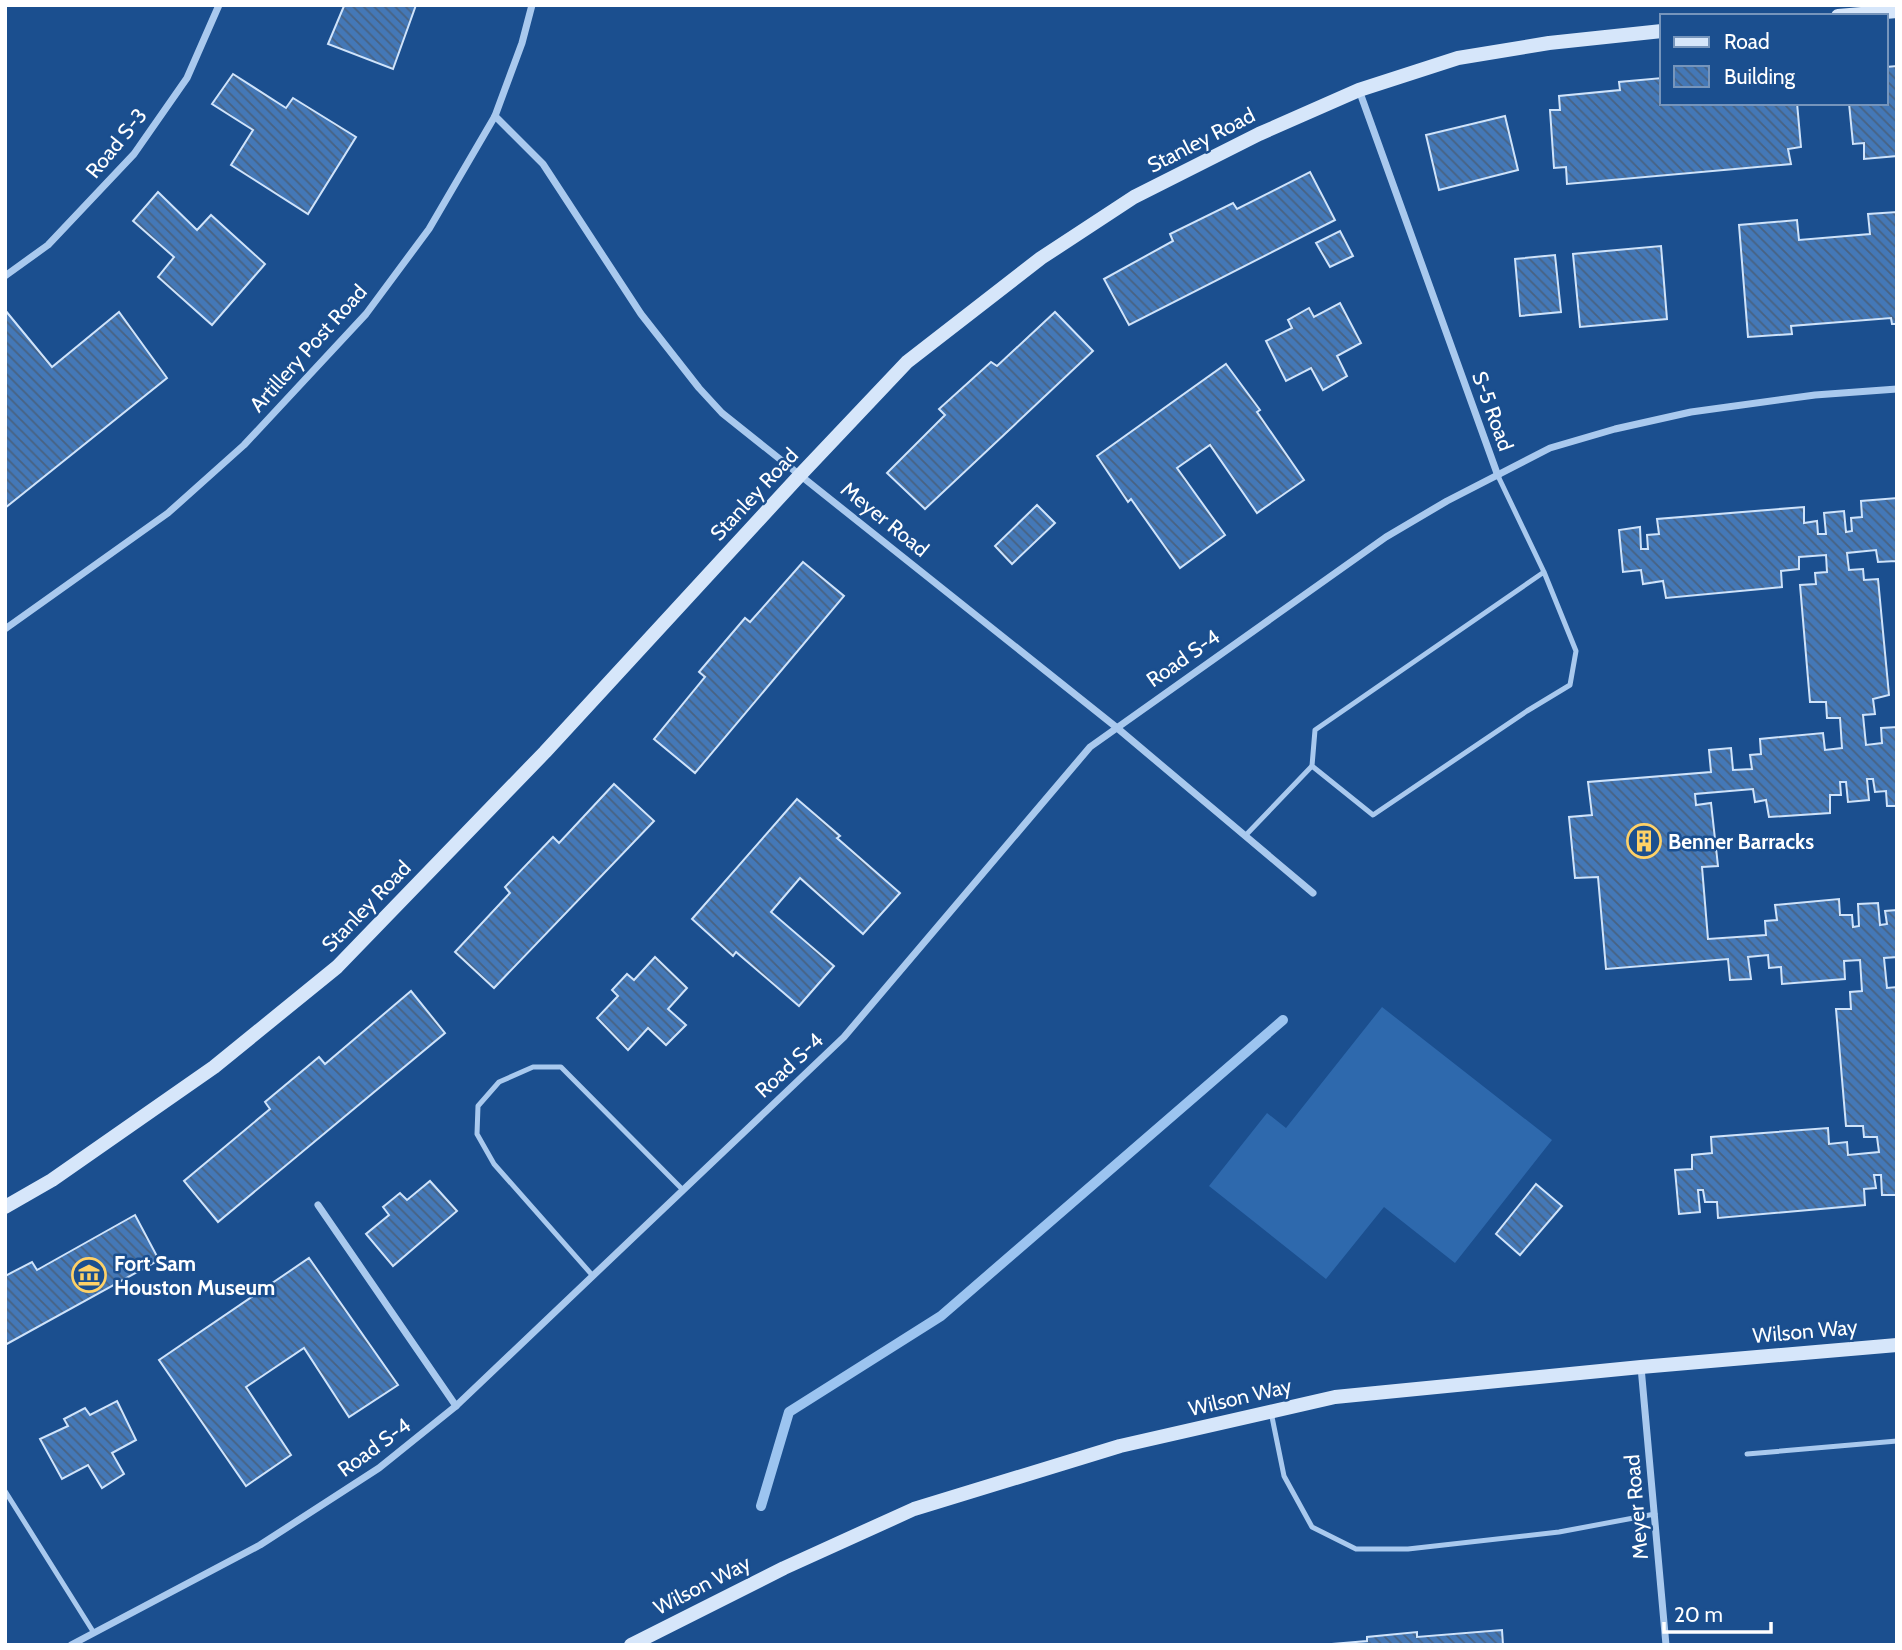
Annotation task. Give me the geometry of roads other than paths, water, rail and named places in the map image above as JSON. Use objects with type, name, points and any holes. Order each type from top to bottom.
[{"type":"street","name":"Road S-3","points":[[5,276],[48,245],[134,154],[187,78],[219,5]]},
{"type":"street","name":"Artillery Post Road","points":[[5,629],[168,513],[244,445],[366,314],[429,229],[495,116],[522,43],[532,5]]},
{"type":"street","points":[[1862,14],[1897,11]]},
{"type":"street","name":"Stanley Road","points":[[5,1207],[52,1180],[214,1066],[337,967],[545,752],[907,362],[1041,258],[1134,197],[1259,134],[1359,90],[1458,58],[1549,43],[1660,31]]},
{"type":"street","name":"S-5 Road","points":[[1359,90],[1498,476],[1550,448],[1615,429],[1691,412],[1815,395],[1897,389]]},
{"type":"street","name":"Meyer Road","points":[[495,116],[543,164],[641,314],[722,413],[1116,727],[1313,892]]},
{"type":"street","name":"Road S-4","points":[[71,1645],[260,1545],[379,1468],[456,1406],[844,1037],[1090,747],[1386,537],[1447,501],[1498,476]]},
{"type":"street","points":[[318,1205],[456,1406]]},
{"type":"street","name":"Wilson Way","points":[[631,1645],[784,1568],[914,1509],[1120,1446],[1335,1397],[1897,1345]]},
{"type":"street","name":"Meyer Road","points":[[1641,1367],[1666,1645]]},
{"type":"lane","points":[[1312,766],[1373,816],[1527,710],[1570,685],[1576,652],[1544,572],[1498,476]]},
{"type":"lane","points":[[1245,836],[1312,766],[1315,730],[1544,572]]},
{"type":"lane","points":[[593,1276],[494,1164],[477,1134],[478,1107],[499,1082],[533,1068],[561,1068],[683,1191]]},
{"type":"lane","points":[[1271,1412],[1284,1476],[1312,1527],[1356,1549],[1408,1549],[1559,1532],[1654,1514]]},
{"type":"lane","points":[[1747,1454],[1897,1441]]},
{"type":"lane","points":[[5,1491],[94,1633]]},
{"type":"waterway","points":[[761,1506],[789,1412],[941,1316],[1283,1020]]},
{"type":"place","name":"Benner Barracks","points":[[1644,841]]},
{"type":"place","name":"Fort Sam Houston Museum","points":[[89,1275]]}]
